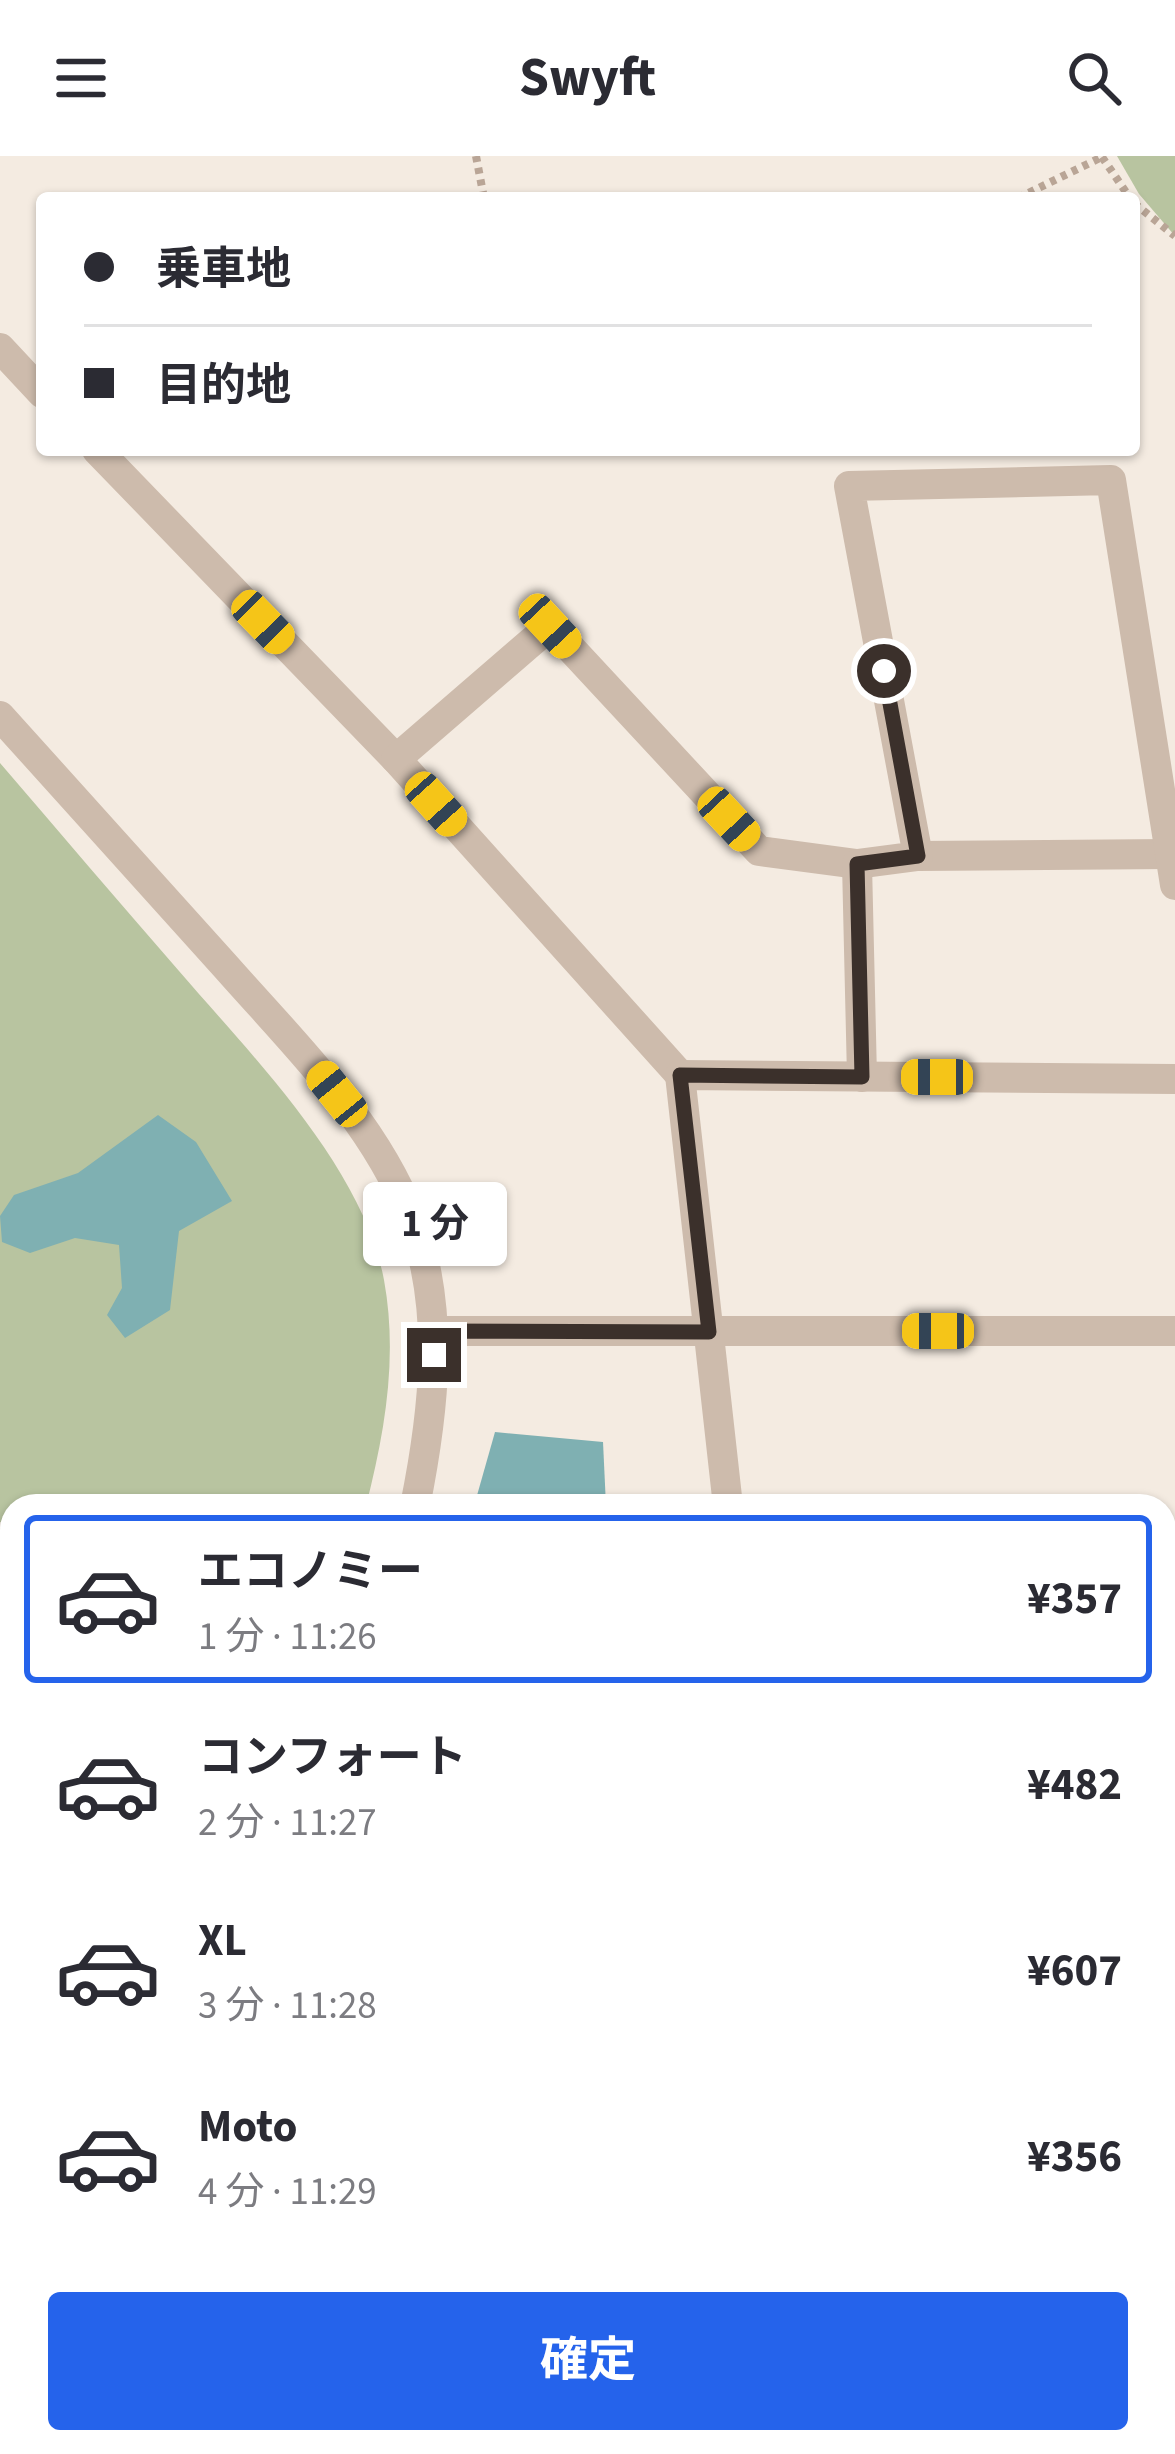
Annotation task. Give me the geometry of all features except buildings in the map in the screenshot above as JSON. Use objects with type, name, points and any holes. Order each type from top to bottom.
[{"type":"street","points":[[0,348],[36,387]]},
{"type":"street","points":[[103,456],[396,760],[680,1075],[727,1494]]},
{"type":"street","points":[[918,856],[849,486],[1111,480],[1175,885]]},
{"type":"street","points":[[396,760],[550,626],[759,851],[857,864],[918,856],[1170,854]]},
{"type":"street","points":[[0,716],[307,1058],[361,1128],[411,1218],[432,1331],[430,1425],[417,1494]]},
{"type":"street","points":[[857,864],[862,1077]]},
{"type":"street","points":[[680,1075],[1175,1079]]},
{"type":"street","points":[[432,1331],[1172,1335]]},
{"type":"path","points":[[476,156],[483,192]]},
{"type":"path","points":[[1030,192],[1102,157],[1126,192]]},
{"type":"path","points":[[1140,208],[1175,236]]},
{"type":"green space","points":[[1117,156],[1175,156],[1175,236],[1140,192]]},
{"type":"green space","points":[[0,763],[270,1076],[329,1155],[372,1238],[384,1280],[390,1337],[384,1422],[369,1494],[0,1494]]},
{"type":"water","points":[[158,1115],[196,1142],[232,1201],[179,1231],[170,1310],[125,1338],[107,1315],[122,1288],[119,1245],[75,1238],[30,1253],[2,1242],[0,1216],[14,1195],[78,1173]]},
{"type":"water","points":[[495,1432],[603,1442],[605,1494],[477,1494]]},
{"type":"route","points":[[434,1355],[432,1331],[709,1332],[680,1075],[862,1077],[857,864],[918,856],[884,671]]}]
